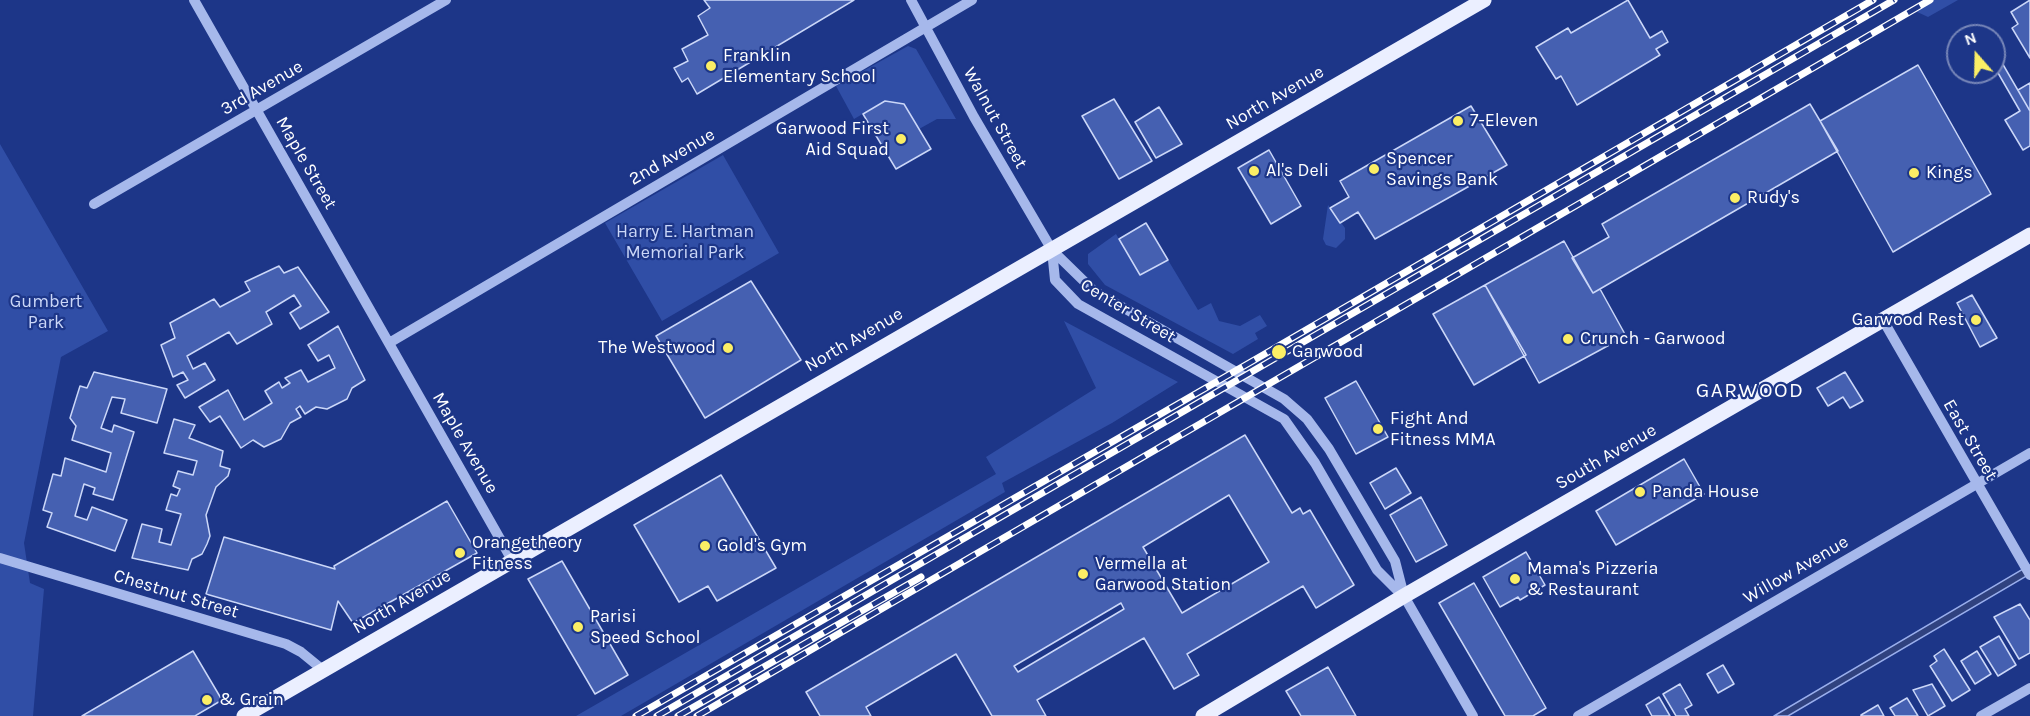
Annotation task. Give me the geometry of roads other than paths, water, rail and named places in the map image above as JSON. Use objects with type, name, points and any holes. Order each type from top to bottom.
[{"type":"main road","name":"North Avenue","points":[[244,716],[1484,0]]},
{"type":"main road","name":"South Avenue","points":[[1203,716],[1404,596],[2030,235]]},
{"type":"street","name":"Maple Street","points":[[194,0],[389,343]]},
{"type":"street","name":"3rd Avenue","points":[[94,204],[446,0]]},
{"type":"street","name":"Walnut Street","points":[[911,0],[974,117],[1052,250]]},
{"type":"street","name":"2nd Avenue","points":[[389,343],[972,0]]},
{"type":"street","name":"Center Street","points":[[1052,250],[1055,280],[1078,304],[1284,418],[1315,463],[1377,570],[1404,596]]},
{"type":"street","name":"Center Street","points":[[1052,250],[1094,291],[1296,406],[1319,434],[1395,561],[1404,596],[1473,716]]},
{"type":"street","name":"East Street","points":[[1883,320],[2030,575]]},
{"type":"street","name":"Maple Avenue","points":[[389,343],[512,560]]},
{"type":"street","name":"Willow Avenue","points":[[1578,716],[2030,453]]},
{"type":"street","name":"Chestnut Street","points":[[0,558],[286,644],[301,652],[323,670]]},
{"type":"street","points":[[1982,716],[2030,688]]},
{"type":"railway","points":[[636,716],[1873,0]]},
{"type":"railway","points":[[657,716],[1894,0]]},
{"type":"railway","points":[[697,716],[1930,0]]},
{"type":"railway","points":[[678,716],[921,577]]},
{"type":"place","name":"Franklin Elementary School","points":[[711,66]]},
{"type":"place","name":"7-Eleven","points":[[1458,121]]},
{"type":"place","name":"Garwood First Aid Squad","points":[[901,139]]},
{"type":"place","name":"Spencer Savings Bank","points":[[1374,169]]},
{"type":"place","name":"Al's Deli","points":[[1254,171]]},
{"type":"place","name":"Kings","points":[[1914,173]]},
{"type":"place","name":"Rudy's","points":[[1735,198]]},
{"type":"place","name":"Garwood Rest","points":[[1976,320]]},
{"type":"place","name":"Crunch - Garwood","points":[[1568,339]]},
{"type":"place","name":"The Westwood","points":[[728,348]]},
{"type":"place","name":"Garwood","points":[[1279,352]]},
{"type":"place","name":"Fight And Fitness MMA","points":[[1378,429]]},
{"type":"place","name":"Panda House","points":[[1640,492]]},
{"type":"place","name":"Gold's Gym","points":[[705,546]]},
{"type":"place","name":"Orangetheory Fitness","points":[[460,553]]},
{"type":"place","name":"Vermella at Garwood Station","points":[[1083,574]]},
{"type":"place","name":"Mama's Pizzeria & Restaurant","points":[[1515,579]]},
{"type":"place","name":"Parisi Speed School","points":[[578,627]]},
{"type":"place","name":"& Grain","points":[[207,700]]},
{"type":"district","name":"GARWOOD","points":[[1750,391]]},
{"type":"park label","name":"Harry E. Hartman Memorial Park","points":[[685,242]]},
{"type":"park label","name":"Gumbert Park","points":[[46,312]]}]
